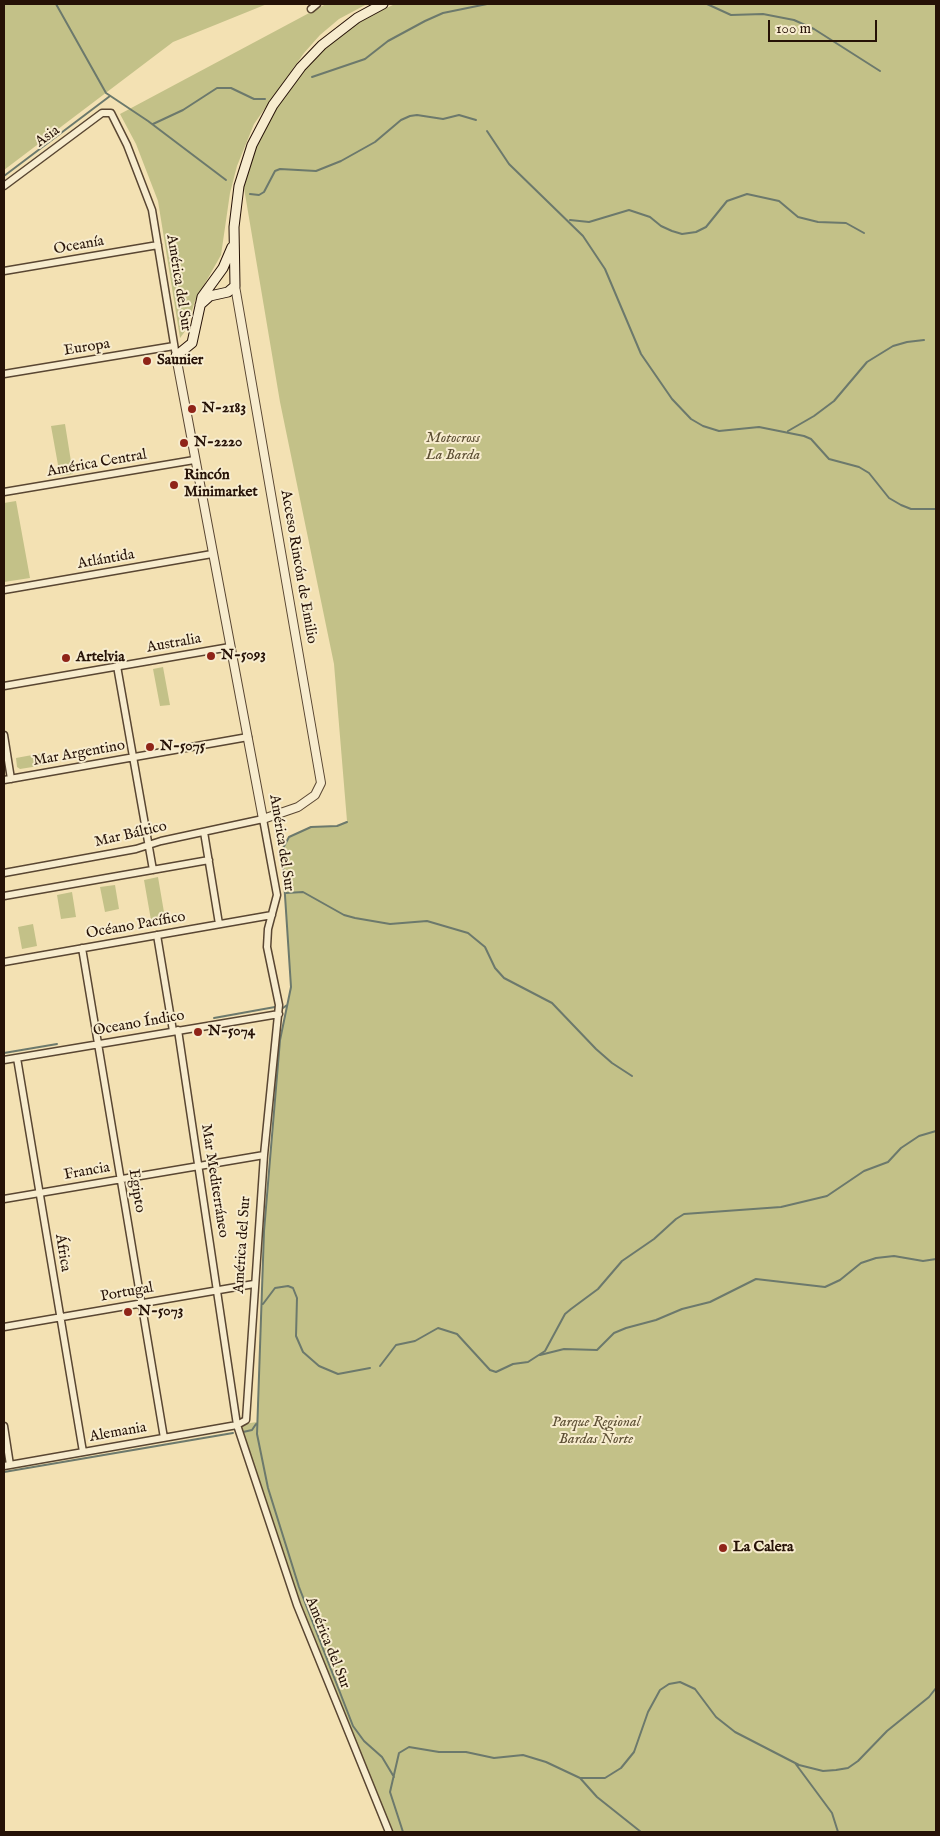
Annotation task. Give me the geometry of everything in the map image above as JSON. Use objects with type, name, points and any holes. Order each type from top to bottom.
[{"type":"main road","name":"Acceso Rincón de Emilio","points":[[235,286],[233,242],[236,200],[243,172],[258,131],[273,105],[301,67],[322,45],[357,18],[383,4]]},
{"type":"main road","name":"Acceso Rincón de Emilio","points":[[176,356],[189,347],[194,339],[204,293],[223,268],[233,242]]},
{"type":"main road","points":[[200,305],[210,296],[228,292],[235,286]]},
{"type":"street","points":[[311,9],[317,4]]},
{"type":"street","name":"Asia","points":[[4,186],[102,113],[109,112]]},
{"type":"street","name":"América del Sur","points":[[109,112],[114,117],[127,145],[150,203],[194,460],[277,895],[268,930],[267,948],[279,1014],[264,1155],[254,1284],[247,1414],[244,1422],[238,1425],[297,1605],[389,1832]]},
{"type":"street","name":"Oceanía","points":[[4,271],[158,245]]},
{"type":"street","name":"Acceso Rincón de Emilio","points":[[235,286],[321,783],[315,795],[298,807],[263,819]]},
{"type":"street","name":"Europa","points":[[4,374],[174,346]]},
{"type":"street","name":"América Central","points":[[4,492],[194,460]]},
{"type":"street","name":"Atlántida","points":[[4,590],[212,554]]},
{"type":"street","name":"Australia","points":[[4,686],[230,647]]},
{"type":"street","points":[[117,666],[153,870]]},
{"type":"street","points":[[4,735],[7,779]]},
{"type":"street","name":"Mar Argentino","points":[[7,779],[248,737]]},
{"type":"street","name":"Mar Báltico","points":[[4,873],[149,846],[263,819]]},
{"type":"street","points":[[204,832],[219,924]]},
{"type":"street","points":[[4,896],[209,860]]},
{"type":"street","name":"Océano Pacífico","points":[[4,962],[272,915]]},
{"type":"street","name":"Mar Mediterráneo","points":[[157,935],[176,1030],[199,1165],[238,1425]]},
{"type":"street","name":"Egipto","points":[[82,948],[100,1044],[164,1438]]},
{"type":"street","name":"Oceano Índico","points":[[4,1060],[279,1014]]},
{"type":"street","name":"África","points":[[17,1058],[83,1452]]},
{"type":"street","name":"Francia","points":[[4,1199],[264,1155]]},
{"type":"street","name":"Portugal","points":[[4,1327],[254,1284]]},
{"type":"street","name":"Alemania","points":[[7,1465],[238,1425]]},
{"type":"street","points":[[4,1426],[7,1465]]},
{"type":"green space","points":[[4,4],[267,4],[173,42],[4,170]]},
{"type":"green space","points":[[326,4],[367,4],[339,19],[320,35],[304,53],[254,124],[237,166],[230,193],[221,255],[195,301],[186,330],[180,338],[158,201],[136,144],[120,114]]},
{"type":"green space","name":"Parque Regional Bardas Norte","points":[[395,4],[936,4],[936,1832],[389,1832],[297,1605],[237,1425],[257,1422],[264,1231],[280,1040],[291,987],[282,850],[289,837],[311,827],[337,826],[347,821],[334,664],[280,402],[244,188],[254,152],[265,126],[300,74],[327,45],[357,22]]},
{"type":"green space","points":[[65,424],[73,474],[60,476],[51,426]]},
{"type":"green space","points":[[16,501],[30,578],[4,582],[4,503]]},
{"type":"green space","points":[[163,667],[170,705],[160,706],[153,669]]},
{"type":"green space","points":[[43,753],[45,765],[20,769],[17,767],[16,758]]},
{"type":"green space","points":[[158,877],[166,924],[152,926],[144,880]]},
{"type":"green space","points":[[115,885],[119,909],[105,912],[100,887]]},
{"type":"green space","points":[[72,892],[76,917],[61,919],[57,895]]},
{"type":"green space","points":[[33,924],[37,946],[22,949],[18,927]]},
{"type":"waterway","points":[[56,4],[106,93],[148,121],[226,180]]},
{"type":"waterway","points":[[312,77],[365,59],[388,41],[443,13],[487,4]]},
{"type":"waterway","points":[[707,4],[731,15],[763,14],[794,20],[814,29],[880,71]]},
{"type":"waterway","points":[[153,124],[183,110],[217,88],[231,88],[254,99],[265,99]]},
{"type":"waterway","points":[[4,176],[110,96]]},
{"type":"waterway","points":[[250,194],[259,195],[264,192],[275,171],[280,169],[316,171],[341,161],[375,142],[401,120],[410,116],[417,115],[443,119],[459,115],[476,120]]},
{"type":"waterway","points":[[487,131],[509,164],[583,236],[605,269],[641,354],[672,399],[691,419],[703,426],[719,431],[759,427],[804,436],[811,439],[829,459],[859,467],[869,473],[889,498],[901,505],[911,509],[936,509]]},
{"type":"waterway","points":[[570,220],[589,222],[629,210],[650,217],[661,226],[672,231],[682,234],[696,232],[706,227],[727,201],[747,194],[779,201],[798,217],[818,222],[846,223],[864,233]]},
{"type":"waterway","points":[[788,431],[814,416],[834,401],[867,362],[893,346],[924,340]]},
{"type":"waterway","points":[[347,822],[337,826],[311,827],[289,837],[282,850],[291,987],[280,1040],[264,1231],[257,1434],[268,1488],[299,1587],[353,1726],[364,1741],[382,1757],[394,1777]]},
{"type":"waterway","points":[[286,893],[303,892],[344,915],[355,918],[390,924],[427,921],[468,933],[485,947],[495,968],[504,978],[552,1003],[596,1049],[612,1063],[632,1076]]},
{"type":"waterway","points":[[283,1008],[287,1005]]},
{"type":"waterway","points":[[214,1018],[275,1007]]},
{"type":"waterway","points":[[4,1053],[57,1044]]},
{"type":"waterway","points":[[380,1366],[396,1345],[415,1341],[438,1328],[457,1334],[490,1370],[496,1372],[513,1364],[528,1362],[545,1351],[565,1314],[598,1289],[622,1261],[654,1239],[684,1214],[781,1207],[827,1196],[864,1171],[888,1162],[901,1148],[919,1136],[936,1131]]},
{"type":"waterway","points":[[540,1355],[564,1349],[597,1350],[614,1333],[656,1320],[682,1309],[710,1302],[756,1279],[825,1287],[840,1280],[861,1263],[876,1258],[894,1256],[923,1261],[936,1259]]},
{"type":"waterway","points":[[263,1304],[275,1288],[288,1286],[293,1288],[297,1298],[296,1336],[303,1352],[319,1366],[338,1374],[370,1368]]},
{"type":"waterway","points":[[243,1432],[252,1430],[256,1424]]},
{"type":"waterway","points":[[4,1472],[233,1433]]},
{"type":"waterway","points":[[403,1832],[390,1792],[399,1753],[409,1747],[439,1752],[466,1752],[494,1758],[523,1755],[546,1762],[580,1778],[605,1778],[621,1768],[634,1752],[648,1712],[660,1690],[669,1684],[680,1682],[695,1689],[716,1717],[735,1732],[799,1765],[823,1771],[836,1770],[848,1768],[858,1761],[887,1731],[929,1697],[936,1688]]},
{"type":"waterway","points":[[795,1763],[832,1813],[838,1832]]},
{"type":"waterway","points":[[580,1778],[597,1797],[641,1832]]},
{"type":"place","name":"Saunier","points":[[147,361]]},
{"type":"place","name":"N-2183","points":[[192,409]]},
{"type":"place","name":"N-2220","points":[[184,443]]},
{"type":"place","name":"Rincón Minimarket","points":[[174,485]]},
{"type":"place","name":"N-5093","points":[[211,656]]},
{"type":"place","name":"Artelvia","points":[[66,658]]},
{"type":"place","name":"N-5075","points":[[150,747]]},
{"type":"place","name":"N-5074","points":[[198,1032]]},
{"type":"place","name":"N-5073","points":[[128,1312]]},
{"type":"place","name":"La Calera","points":[[723,1548]]},
{"type":"park label","name":"Motocross La Barda","points":[[453,448]]}]
